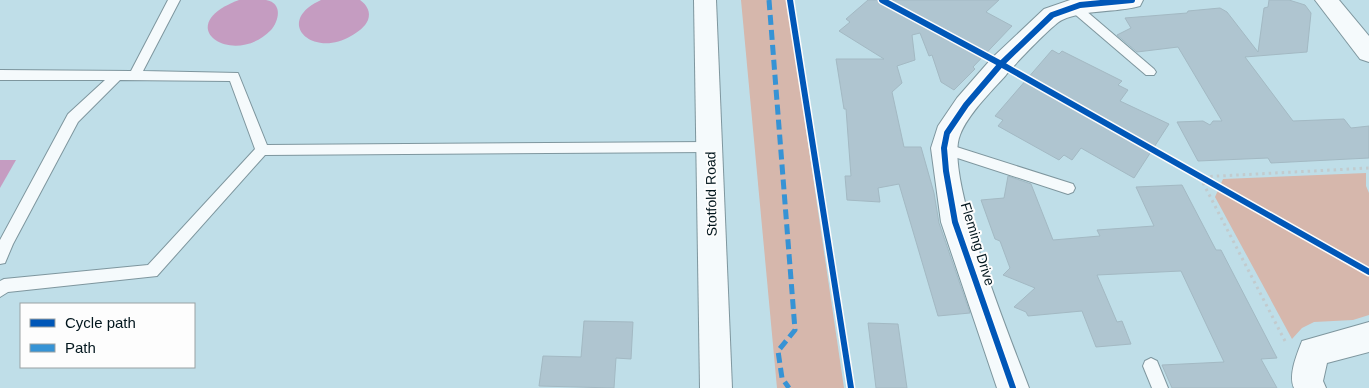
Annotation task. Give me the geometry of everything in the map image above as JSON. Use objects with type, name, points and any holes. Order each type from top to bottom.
[{"type":"street","name":"Stotfold Road","points":[[705,0],[716,388]]},
{"type":"street","name":"Fleming Drive","points":[[1013,388],[955,222],[946,171],[944,148],[947,133],[966,105],[1001,64],[1052,15],[1074,7],[1132,0]]},
{"type":"street","points":[[1326,0],[1369,53]]},
{"type":"street","points":[[1310,388],[1307,382],[1314,352],[1369,337]]},
{"type":"lane","points":[[134,75],[174,0]]},
{"type":"lane","points":[[1074,7],[1150,72]]},
{"type":"lane","points":[[0,75],[234,76],[262,150]]},
{"type":"lane","points":[[0,258],[6,242],[72,118],[118,75]]},
{"type":"lane","points":[[1,284],[152,271],[262,150],[710,147]]},
{"type":"lane","points":[[944,148],[1068,188]]},
{"type":"lane","points":[[1151,366],[1160,388]]},
{"type":"path","points":[[1314,352],[1286,341],[1200,177],[1369,168]]},
{"type":"shaded area","points":[[239,0],[266,0],[271,2],[277,8],[276,22],[271,30],[256,41],[240,45],[226,45],[214,39],[208,31],[209,21],[219,10]]},
{"type":"shaded area","points":[[321,0],[360,0],[368,9],[368,20],[356,33],[337,42],[324,43],[312,41],[304,35],[299,27],[300,18],[307,9]]},
{"type":"shaded area","points":[[741,0],[787,0],[844,388],[777,388]]},
{"type":"shaded area","points":[[0,160],[16,160],[0,188]]},
{"type":"shaded area","points":[[1366,173],[1366,186],[1369,193],[1369,315],[1353,320],[1314,322],[1302,328],[1292,339],[1215,197],[1223,179]]},
{"type":"building","points":[[868,0],[999,0],[986,12],[1012,26],[954,90],[941,82],[932,55],[929,56],[920,33],[912,35],[915,60],[897,66],[902,83],[892,92],[904,147],[921,147],[934,193],[939,223],[970,313],[938,316],[899,184],[878,188],[880,202],[847,200],[845,176],[851,176],[846,109],[844,109],[836,59],[884,59],[839,31],[850,22],[846,19]]},
{"type":"building","points":[[1269,0],[1289,0],[1305,5],[1311,13],[1307,52],[1245,57],[1293,121],[1344,119],[1351,128],[1369,126],[1369,158],[1271,163],[1268,158],[1198,161],[1177,122],[1203,121],[1210,125],[1213,121],[1222,121],[1178,47],[1137,52],[1117,35],[1131,28],[1125,18],[1187,13],[1188,11],[1220,8],[1227,12],[1258,52],[1264,8],[1268,7]]},
{"type":"building","points":[[1052,50],[1059,54],[1062,51],[1122,81],[1118,85],[1128,90],[1120,101],[1169,124],[1134,178],[1081,148],[1072,160],[1064,155],[1059,160],[998,126],[1003,120],[995,116]]},
{"type":"building","points":[[1008,176],[1031,184],[1053,240],[1100,236],[1097,230],[1154,226],[1136,187],[1182,185],[1216,250],[1221,250],[1277,358],[1261,359],[1277,388],[1172,388],[1162,365],[1224,362],[1181,271],[1097,275],[1117,322],[1122,321],[1131,344],[1096,347],[1082,311],[1028,316],[1026,312],[1014,307],[1035,288],[1003,275],[1010,268],[1000,241],[995,239],[981,200],[1004,198]]},
{"type":"building","points":[[584,321],[633,322],[631,359],[616,358],[614,388],[539,386],[543,356],[581,357]]},
{"type":"building","points":[[868,323],[898,324],[907,388],[876,388]]},
{"type":"marked path","points":[[769,0],[795,330],[778,351],[782,378],[789,388]]},
{"type":"cycle path","points":[[790,0],[851,388]]},
{"type":"cycle path","points":[[882,0],[1001,64],[1369,272]]},
{"type":"cycle path","points":[[1013,388],[955,222],[946,171],[944,148],[947,133],[966,105],[1001,64],[1052,15],[1080,5],[1132,0]]}]
